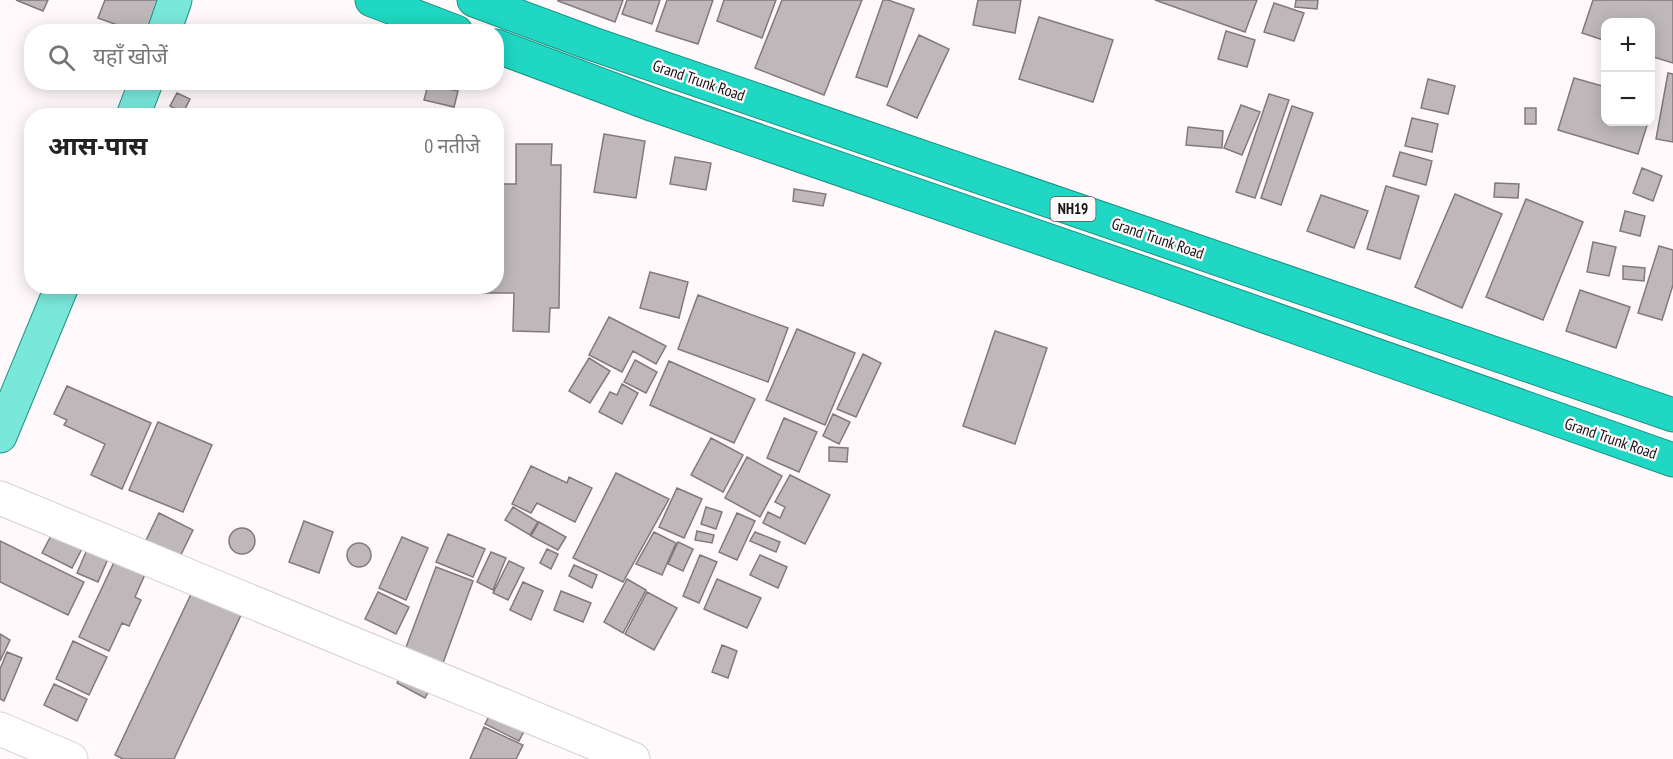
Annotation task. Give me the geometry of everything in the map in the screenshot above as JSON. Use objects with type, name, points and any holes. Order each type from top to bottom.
[{"type":"highway","points":[[372,0],[435,24]]},
{"type":"highway","name":"Grand Trunk Road","points":[[474,0],[590,43],[1673,415]]},
{"type":"highway","name":"Grand Trunk Road","points":[[504,49],[654,105],[1155,277],[1673,460]]},
{"type":"main road","points":[[167,24],[175,0]]},
{"type":"main road","points":[[136,108],[143,90]]},
{"type":"main road","points":[[0,436],[59,294]]},
{"type":"street","points":[[0,498],[633,759]]},
{"type":"street","points":[[0,729],[71,759]]},
{"type":"building","points":[[16,0],[48,0],[43,11]]},
{"type":"building","points":[[105,0],[168,0],[160,24],[115,24],[98,18]]},
{"type":"building","points":[[558,0],[623,0],[615,22]]},
{"type":"building","points":[[627,0],[660,0],[652,24],[622,14]]},
{"type":"building","points":[[667,0],[713,0],[698,44],[656,31]]},
{"type":"building","points":[[724,0],[776,0],[762,38],[717,21]]},
{"type":"building","points":[[782,0],[862,0],[824,95],[755,68]]},
{"type":"building","points":[[883,0],[914,9],[887,87],[856,77]]},
{"type":"building","points":[[978,0],[1021,0],[1015,33],[973,25]]},
{"type":"building","points":[[1155,0],[1257,0],[1245,32]]},
{"type":"building","points":[[1296,0],[1318,0],[1317,9],[1295,7]]},
{"type":"building","points":[[1593,0],[1673,0],[1673,63],[1655,58],[1655,18],[1601,18],[1601,39],[1582,33]]},
{"type":"building","points":[[1274,3],[1304,13],[1294,41],[1264,32]]},
{"type":"building","points":[[1039,17],[1113,40],[1093,102],[1019,79]]},
{"type":"building","points":[[1226,31],[1255,40],[1247,67],[1218,59]]},
{"type":"building","points":[[919,35],[949,49],[917,118],[887,105]]},
{"type":"building","points":[[1668,73],[1673,74],[1673,142],[1656,139]]},
{"type":"building","points":[[1574,78],[1601,86],[1601,126],[1647,126],[1638,154],[1558,130]]},
{"type":"building","points":[[1428,79],[1455,86],[1448,114],[1421,108]]},
{"type":"building","points":[[427,90],[458,91],[454,107],[424,100]]},
{"type":"building","points":[[177,93],[190,99],[186,108],[170,106]]},
{"type":"building","points":[[1269,94],[1289,100],[1255,198],[1236,192]]},
{"type":"building","points":[[1241,105],[1260,112],[1242,155],[1224,148]]},
{"type":"building","points":[[1292,106],[1313,113],[1281,205],[1261,198]]},
{"type":"building","points":[[1525,108],[1536,108],[1536,124],[1525,124]]},
{"type":"building","points":[[1412,118],[1438,124],[1432,152],[1405,146]]},
{"type":"building","points":[[1188,127],[1223,131],[1222,148],[1186,145]]},
{"type":"building","points":[[604,134],[645,141],[636,198],[594,192]]},
{"type":"building","points":[[516,144],[552,144],[551,165],[561,165],[559,308],[550,308],[549,332],[513,331],[514,293],[504,293],[504,184],[516,184]]},
{"type":"building","points":[[1400,152],[1432,161],[1426,185],[1393,176]]},
{"type":"building","points":[[675,157],[711,163],[706,190],[670,184]]},
{"type":"building","points":[[1642,168],[1662,176],[1653,201],[1633,193]]},
{"type":"building","points":[[1495,183],[1519,184],[1518,198],[1494,197]]},
{"type":"building","points":[[1386,186],[1419,196],[1400,259],[1367,249]]},
{"type":"building","points":[[794,189],[826,194],[823,206],[793,201]]},
{"type":"building","points":[[1455,194],[1502,214],[1462,308],[1415,287]]},
{"type":"building","points":[[1321,195],[1368,211],[1354,248],[1307,231]]},
{"type":"building","points":[[1526,199],[1583,222],[1543,320],[1486,297]]},
{"type":"building","points":[[1625,211],[1645,216],[1640,236],[1620,231]]},
{"type":"building","points":[[1593,242],[1616,247],[1609,276],[1587,272]]},
{"type":"building","points":[[1659,246],[1673,250],[1673,285],[1662,320],[1638,313]]},
{"type":"building","points":[[1623,266],[1645,268],[1644,281],[1623,279]]},
{"type":"building","points":[[650,272],[688,282],[679,318],[640,308]]},
{"type":"building","points":[[1580,290],[1630,307],[1616,348],[1566,331]]},
{"type":"building","points":[[698,295],[788,328],[768,382],[678,349]]},
{"type":"building","points":[[609,317],[666,346],[656,364],[633,351],[622,372],[589,355]]},
{"type":"building","points":[[797,329],[855,353],[825,425],[766,400]]},
{"type":"building","points":[[995,331],[1047,348],[1015,444],[963,426]]},
{"type":"building","points":[[863,354],[881,363],[856,417],[837,409]]},
{"type":"building","points":[[589,358],[610,371],[590,403],[569,391]]},
{"type":"building","points":[[635,360],[657,372],[646,393],[624,382]]},
{"type":"building","points":[[669,361],[755,399],[734,443],[650,405]]},
{"type":"building","points":[[622,384],[638,393],[622,424],[599,412],[610,392],[617,395]]},
{"type":"building","points":[[67,386],[151,423],[122,489],[91,475],[105,444],[64,425],[67,420],[54,414]]},
{"type":"building","points":[[833,414],[850,422],[839,444],[823,436]]},
{"type":"building","points":[[784,418],[817,432],[799,472],[767,458]]},
{"type":"building","points":[[158,422],[212,445],[183,512],[129,490]]},
{"type":"building","points":[[711,438],[743,455],[723,492],[691,475]]},
{"type":"building","points":[[829,447],[848,448],[847,462],[829,461]]},
{"type":"building","points":[[747,457],[782,476],[760,517],[725,498]]},
{"type":"building","points":[[531,466],[567,483],[569,477],[592,488],[575,522],[537,503],[531,513],[512,504]]},
{"type":"building","points":[[616,473],[669,499],[623,582],[573,558]]},
{"type":"building","points":[[790,475],[830,495],[805,544],[763,523],[768,512],[780,518],[785,507],[775,502]]},
{"type":"building","points":[[677,488],[702,499],[684,538],[659,527]]},
{"type":"building","points":[[513,507],[538,522],[530,535],[505,520]]},
{"type":"building","points":[[706,507],[722,512],[716,529],[701,524]]},
{"type":"building","points":[[159,513],[193,530],[173,571],[139,555]]},
{"type":"building","points":[[737,513],[755,521],[737,560],[719,552]]},
{"type":"building","points":[[304,521],[333,532],[319,573],[289,562]]},
{"type":"building","points":[[539,522],[566,537],[558,550],[531,536]]},
{"type":"building","points":[[55,528],[85,543],[72,568],[42,553]]},
{"type":"building","points":[[242,528],[251,532],[255,541],[251,550],[242,554],[233,550],[229,541],[233,532]]},
{"type":"building","points":[[697,531],[714,535],[712,543],[695,540]]},
{"type":"building","points":[[654,532],[676,543],[662,575],[636,564]]},
{"type":"building","points":[[755,532],[780,542],[776,552],[750,541]]},
{"type":"building","points":[[448,534],[485,549],[473,577],[436,562]]},
{"type":"building","points":[[402,537],[428,548],[406,600],[379,588]]},
{"type":"building","points":[[0,541],[84,582],[68,615],[0,582]]},
{"type":"building","points":[[678,542],[693,549],[683,571],[668,564]]},
{"type":"building","points":[[359,543],[368,546],[371,555],[368,564],[359,567],[350,564],[347,555],[350,546]]},
{"type":"building","points":[[89,545],[110,554],[98,582],[77,573]]},
{"type":"building","points":[[547,549],[558,554],[551,569],[540,563]]},
{"type":"building","points":[[491,552],[506,558],[493,590],[477,582]]},
{"type":"building","points":[[700,555],[717,562],[699,603],[683,596]]},
{"type":"building","points":[[760,555],[787,567],[778,588],[750,575]]},
{"type":"building","points":[[116,558],[146,572],[135,597],[141,600],[129,626],[122,623],[109,651],[79,637]]},
{"type":"building","points":[[509,561],[524,568],[508,600],[493,593]]},
{"type":"building","points":[[574,565],[597,575],[592,588],[569,576]]},
{"type":"building","points":[[436,567],[473,581],[443,663],[405,650]]},
{"type":"building","points":[[627,579],[646,590],[623,633],[604,622]]},
{"type":"building","points":[[717,579],[761,598],[747,628],[704,609]]},
{"type":"building","points":[[523,582],[543,591],[531,620],[510,610]]},
{"type":"building","points":[[561,591],[591,603],[583,622],[554,610]]},
{"type":"building","points":[[192,592],[241,615],[174,759],[123,759],[115,755]]},
{"type":"building","points":[[378,592],[409,607],[396,634],[365,619]]},
{"type":"building","points":[[647,592],[677,608],[654,650],[625,634]]},
{"type":"building","points":[[0,634],[10,640],[0,661]]},
{"type":"building","points":[[73,641],[107,657],[89,695],[56,679]]},
{"type":"building","points":[[722,645],[737,651],[728,678],[712,672]]},
{"type":"building","points":[[7,652],[22,658],[4,701],[0,699],[0,669]]},
{"type":"building","points":[[408,663],[436,678],[425,698],[397,683]]},
{"type":"building","points":[[54,684],[87,699],[77,721],[44,705]]},
{"type":"building","points":[[493,709],[527,725],[519,741],[485,724]]},
{"type":"building","points":[[484,727],[523,745],[516,759],[470,759]]}]
